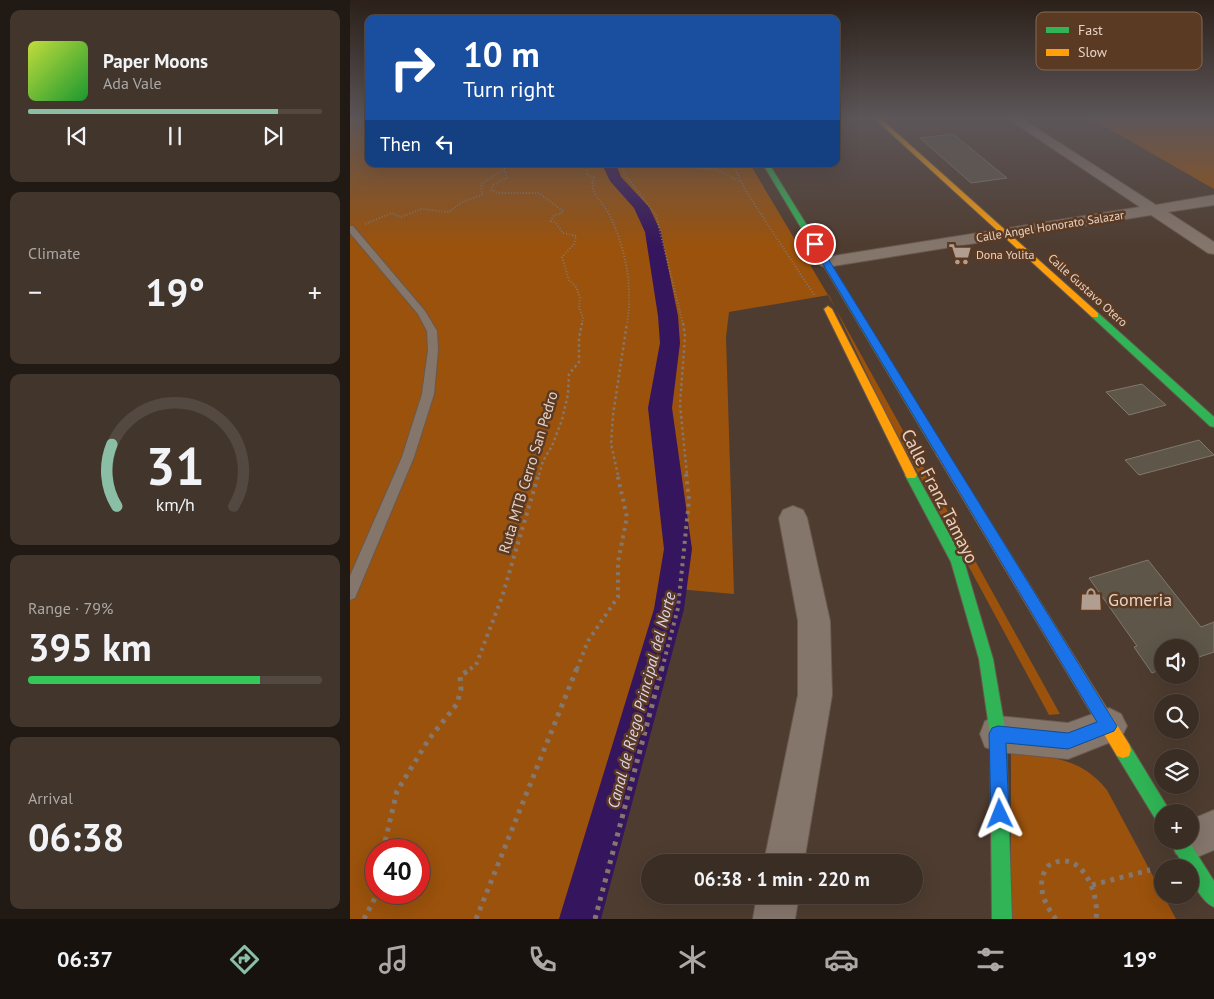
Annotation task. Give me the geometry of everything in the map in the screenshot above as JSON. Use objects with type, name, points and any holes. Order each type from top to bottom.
[{"type":"main road","name":"Calle Gustavo Otero","points":[[924,161],[1214,423]]},
{"type":"main road","points":[[768,167],[1109,726],[1165,804]]},
{"type":"main road","name":"Calle Franz Tamayo","points":[[828,308],[875,406],[956,561],[986,659],[998,734],[1002,919]]},
{"type":"main road","points":[[1193,849],[1214,898]]},
{"type":"street","points":[[1079,161],[1214,249]]},
{"type":"street","name":"Calle Angel Honorato Salazar","points":[[827,262],[1214,200]]},
{"type":"street","points":[[785,854],[815,695],[814,620],[793,518]]},
{"type":"street","points":[[998,734],[1068,741],[1109,726]]},
{"type":"street","points":[[774,919],[776,904]]},
{"type":"lane","points":[[350,593],[408,457],[428,394],[433,350],[432,331],[422,313],[374,259],[354,227]]},
{"type":"path","points":[[354,227],[374,222],[392,213],[401,217],[422,209],[449,212],[462,202],[482,195],[481,184],[507,167]]},
{"type":"path","points":[[476,919],[588,641],[618,597],[618,562],[627,517],[611,444],[613,415],[630,306],[626,258],[608,213],[592,191],[591,185],[594,177],[588,174],[588,167]]},
{"type":"path","points":[[595,919],[678,608],[689,500],[680,405],[685,336],[682,318],[656,216],[626,176],[622,167]]},
{"type":"path","points":[[686,167],[717,170],[741,182]]},
{"type":"path","points":[[734,167],[741,182],[810,291],[828,308]]},
{"type":"path","name":"Ruta MTB Cerro San Pedro","points":[[386,839],[397,791],[429,740],[457,704],[461,689],[460,676],[476,665],[502,597],[543,461],[551,450],[561,420],[568,393],[567,378],[571,369],[578,362],[579,338],[583,317],[578,308],[580,298],[576,287],[569,280],[562,257],[574,244],[576,236],[563,233],[556,223],[551,221],[554,215],[560,214],[563,211],[539,193],[498,193],[491,190],[493,185],[507,178],[504,169]]},
{"type":"path","points":[[1056,919],[1044,900],[1042,889],[1045,870],[1051,864],[1058,862],[1067,862],[1086,875],[1097,896],[1096,919]]},
{"type":"path","points":[[1092,884],[1150,870]]},
{"type":"path","points":[[364,919],[372,904]]},
{"type":"shaded area","points":[[350,161],[365,161],[365,167],[752,167],[828,295],[729,312],[726,337],[734,594],[666,588],[566,919],[350,919]]},
{"type":"shaded area","points":[[1165,161],[1214,161],[1214,189]]},
{"type":"shaded area","points":[[835,308],[1060,714],[1049,715],[883,408]]},
{"type":"shaded area","points":[[1011,752],[1064,760],[1086,771],[1107,790],[1154,878],[1154,904],[1168,904],[1176,919],[1011,919]]},
{"type":"building","points":[[946,161],[986,161],[1007,178],[971,183]]},
{"type":"building","points":[[1142,384],[1166,405],[1129,415],[1106,392]]},
{"type":"building","points":[[1199,440],[1214,455],[1139,475],[1125,460]]},
{"type":"building","points":[[1148,560],[1201,627],[1214,622],[1214,652],[1199,657],[1199,639],[1154,639],[1154,672],[1152,673],[1134,647],[1137,646],[1089,578]]},
{"type":"waterway","name":"Canal de Riego Principal del Norte","points":[[580,919],[669,609],[678,549],[660,408],[670,343],[668,316],[653,232],[641,207],[615,178],[610,167]]},
{"type":"traffic: fast","points":[[768,167],[942,454]]},
{"type":"traffic: fast","points":[[1095,315],[1214,423]]},
{"type":"traffic: fast","points":[[911,475],[957,561],[986,659],[998,734],[1002,919]]},
{"type":"traffic: fast","points":[[1123,750],[1156,804]]},
{"type":"traffic: fast","points":[[1184,849],[1214,898]]},
{"type":"traffic: slow","points":[[924,161],[1095,315]]},
{"type":"traffic: slow","points":[[828,309],[911,475]]},
{"type":"traffic: slow","points":[[942,454],[1123,750]]},
{"type":"place","name":"Dona Yolita","points":[[960,254]]},
{"type":"place","name":"Gomeria","points":[[1091,599]]},
{"type":"route","points":[[815,244],[1109,726],[1068,741],[998,734],[1000,814]]}]
